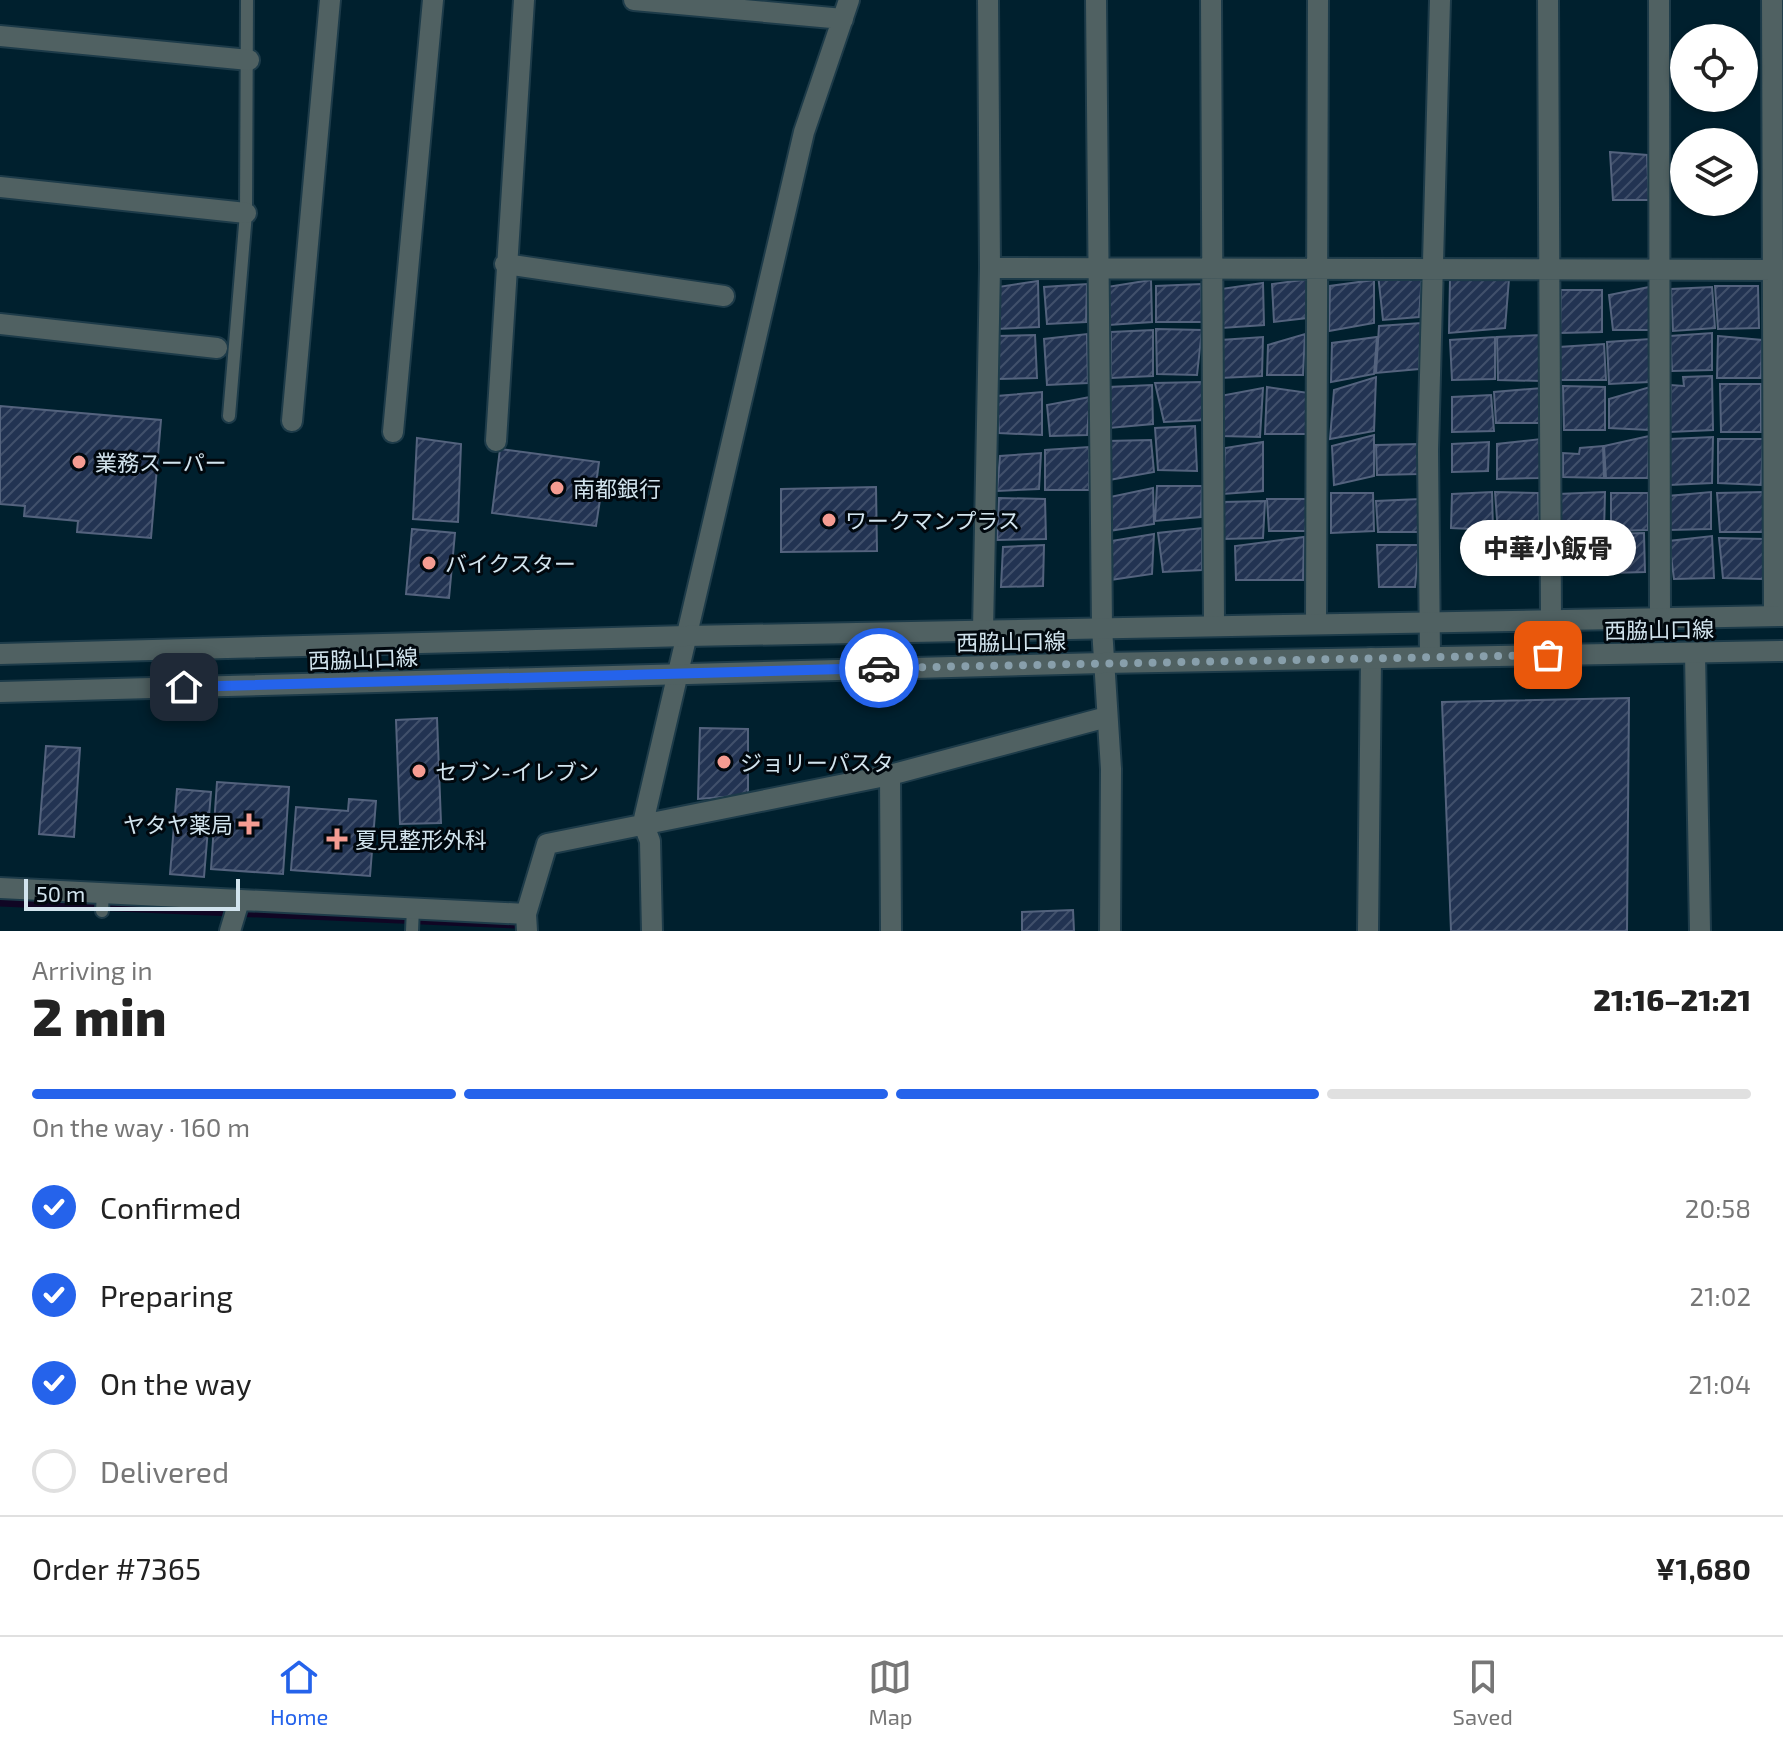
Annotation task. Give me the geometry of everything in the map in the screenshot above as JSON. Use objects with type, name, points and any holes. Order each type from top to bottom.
[{"type":"street","points":[[292,421],[330,0]]},
{"type":"street","points":[[393,432],[433,0]]},
{"type":"street","points":[[496,441],[524,0]]},
{"type":"street","points":[[634,0],[846,9],[804,132],[687,636],[675,674],[643,823],[650,841],[652,931]]},
{"type":"street","points":[[983,631],[990,268],[988,0]]},
{"type":"street","points":[[1096,0],[1102,628],[1111,769],[1110,931]]},
{"type":"street","points":[[1211,0],[1214,626]]},
{"type":"street","points":[[1316,624],[1318,0]]},
{"type":"street","points":[[1430,657],[1432,270],[1440,0]]},
{"type":"street","points":[[1548,0],[1551,620]]},
{"type":"street","points":[[1659,0],[1660,618]]},
{"type":"street","points":[[1772,0],[1778,270],[1779,616]]},
{"type":"street","points":[[0,36],[249,60]]},
{"type":"street","points":[[0,187],[246,213]]},
{"type":"street","points":[[505,264],[724,296]]},
{"type":"street","points":[[990,268],[1778,270]]},
{"type":"street","points":[[0,324],[217,348]]},
{"type":"street","name":"西脇山口線","points":[[0,654],[687,636],[1779,616]]},
{"type":"street","name":"西脇山口線","points":[[0,692],[1103,663],[1783,651]]},
{"type":"street","points":[[1695,653],[1700,931]]},
{"type":"street","points":[[1368,931],[1371,658]]},
{"type":"street","points":[[0,888],[234,916],[526,922],[547,844],[890,775],[1107,717]]},
{"type":"street","points":[[890,775],[891,931]]},
{"type":"lane","points":[[229,416],[246,213],[247,0]]},
{"type":"building","points":[[1610,152],[1647,155],[1649,200],[1613,200]]},
{"type":"building","points":[[1378,274],[1422,275],[1419,317],[1383,320]]},
{"type":"building","points":[[1310,279],[1307,318],[1274,322],[1272,284]]},
{"type":"building","points":[[1450,279],[1509,279],[1505,328],[1449,333]]},
{"type":"building","points":[[1151,280],[1152,322],[1109,325],[1107,287]]},
{"type":"building","points":[[1374,280],[1374,323],[1329,331],[1330,286]]},
{"type":"building","points":[[1038,281],[1039,327],[997,329],[998,287]]},
{"type":"building","points":[[1263,283],[1264,325],[1222,328],[1221,289]]},
{"type":"building","points":[[1087,284],[1086,322],[1047,324],[1044,287]]},
{"type":"building","points":[[1201,284],[1202,322],[1156,322],[1156,286]]},
{"type":"building","points":[[1715,286],[1758,286],[1759,328],[1718,329]]},
{"type":"building","points":[[1649,287],[1649,330],[1613,330],[1609,295]]},
{"type":"building","points":[[1712,287],[1715,328],[1673,331],[1671,289]]},
{"type":"building","points":[[1561,290],[1602,290],[1602,332],[1560,333]]},
{"type":"building","points":[[1421,323],[1419,369],[1376,373],[1379,326]]},
{"type":"building","points":[[1156,329],[1202,330],[1197,375],[1157,374]]},
{"type":"building","points":[[1153,330],[1153,376],[1111,378],[1111,332]]},
{"type":"building","points":[[1712,333],[1712,370],[1672,371],[1670,336]]},
{"type":"building","points":[[1087,334],[1088,383],[1047,385],[1044,339]]},
{"type":"building","points":[[1305,334],[1303,375],[1267,375],[1268,345]]},
{"type":"building","points":[[1035,335],[1037,378],[998,379],[997,336]]},
{"type":"building","points":[[1542,335],[1542,381],[1498,380],[1497,337]]},
{"type":"building","points":[[1718,336],[1762,340],[1761,378],[1717,378]]},
{"type":"building","points":[[1263,337],[1262,376],[1220,378],[1221,340]]},
{"type":"building","points":[[1377,337],[1374,374],[1331,382],[1332,343]]},
{"type":"building","points":[[1495,337],[1495,379],[1452,380],[1450,340]]},
{"type":"building","points":[[1650,339],[1649,382],[1609,384],[1607,342]]},
{"type":"building","points":[[1604,344],[1606,380],[1559,380],[1559,347]]},
{"type":"building","points":[[1712,376],[1713,430],[1670,432],[1671,385],[1684,386],[1683,377]]},
{"type":"building","points":[[1376,377],[1374,431],[1330,439],[1334,390]]},
{"type":"building","points":[[1202,382],[1204,420],[1164,422],[1155,383]]},
{"type":"building","points":[[1720,384],[1761,384],[1761,432],[1721,432]]},
{"type":"building","points":[[1152,385],[1153,424],[1109,428],[1108,387]]},
{"type":"building","points":[[1563,386],[1605,387],[1605,430],[1564,430]]},
{"type":"building","points":[[1267,387],[1309,393],[1308,434],[1265,434]]},
{"type":"building","points":[[1650,387],[1649,430],[1609,428],[1609,399]]},
{"type":"building","points":[[1263,388],[1260,437],[1221,436],[1220,396]]},
{"type":"building","points":[[1542,388],[1539,423],[1496,423],[1494,392]]},
{"type":"building","points":[[1042,392],[1042,435],[999,433],[997,396]]},
{"type":"building","points":[[1491,395],[1494,431],[1452,432],[1452,397]]},
{"type":"building","points":[[1090,397],[1087,435],[1050,436],[1047,405]]},
{"type":"building","name":"業務スーパー","points":[[0,406],[161,420],[151,538],[77,532],[78,521],[24,516],[25,506],[0,504]]},
{"type":"building","points":[[1195,426],[1197,471],[1158,470],[1155,428]]},
{"type":"building","points":[[1374,435],[1374,476],[1334,485],[1332,446]]},
{"type":"building","points":[[1649,436],[1648,478],[1606,478],[1604,446]]},
{"type":"building","points":[[1713,437],[1712,483],[1670,485],[1670,439]]},
{"type":"building","points":[[417,438],[461,444],[458,522],[413,519]]},
{"type":"building","points":[[1541,439],[1540,478],[1497,479],[1497,444]]},
{"type":"building","points":[[1718,439],[1763,439],[1761,485],[1718,483]]},
{"type":"building","points":[[1151,440],[1154,472],[1109,480],[1106,441]]},
{"type":"building","points":[[1263,442],[1263,491],[1223,494],[1225,448]]},
{"type":"building","points":[[1489,442],[1488,471],[1452,472],[1452,444]]},
{"type":"building","points":[[1419,444],[1419,474],[1377,475],[1376,445]]},
{"type":"building","points":[[1603,446],[1604,478],[1563,477],[1563,453],[1579,454],[1580,448]]},
{"type":"building","points":[[1089,447],[1089,490],[1045,490],[1045,450]]},
{"type":"building","points":[[500,449],[599,462],[595,492],[601,493],[596,526],[492,513]]},
{"type":"building","points":[[1041,453],[1039,489],[997,491],[1000,456]]},
{"type":"building","points":[[1157,486],[1202,486],[1201,517],[1155,521]]},
{"type":"building","name":"ワークマンプラス","points":[[876,487],[877,551],[781,552],[781,489]]},
{"type":"building","points":[[1153,488],[1154,524],[1109,531],[1110,497]]},
{"type":"building","points":[[1492,492],[1493,530],[1451,528],[1452,494]]},
{"type":"building","points":[[1495,492],[1538,493],[1539,522],[1523,521],[1523,532],[1498,533]]},
{"type":"building","points":[[1605,492],[1604,532],[1557,534],[1558,494]]},
{"type":"building","points":[[1711,492],[1711,529],[1669,530],[1668,496]]},
{"type":"building","points":[[1763,492],[1765,532],[1720,532],[1717,493]]},
{"type":"building","points":[[1331,493],[1373,493],[1374,531],[1331,533]]},
{"type":"building","points":[[1611,493],[1648,493],[1648,530],[1611,531]]},
{"type":"building","points":[[999,498],[1045,499],[1046,539],[997,540]]},
{"type":"building","points":[[1267,499],[1310,499],[1305,531],[1269,531]]},
{"type":"building","points":[[1420,499],[1420,532],[1378,532],[1376,501]]},
{"type":"building","points":[[1265,501],[1263,538],[1223,539],[1223,502]]},
{"type":"building","points":[[1202,528],[1202,570],[1163,572],[1158,533]]},
{"type":"building","points":[[412,529],[455,533],[449,598],[406,594]]},
{"type":"building","points":[[1644,533],[1645,572],[1611,573],[1607,534]]},
{"type":"building","points":[[1154,534],[1152,574],[1110,580],[1111,541]]},
{"type":"building","points":[[1712,536],[1714,578],[1674,579],[1669,541]]},
{"type":"building","points":[[1304,537],[1303,580],[1236,580],[1235,546]]},
{"type":"building","points":[[1605,537],[1605,573],[1561,574],[1559,550],[1575,548],[1575,540]]},
{"type":"building","points":[[1719,538],[1765,539],[1763,579],[1723,578]]},
{"type":"building","points":[[1044,545],[1043,586],[1001,587],[1003,547]]},
{"type":"building","points":[[1377,545],[1419,545],[1415,587],[1379,587]]},
{"type":"building","points":[[1629,698],[1627,931],[1451,931],[1442,702]]},
{"type":"building","name":"セブン-イレブン","points":[[437,718],[441,823],[400,824],[396,720]]},
{"type":"building","name":"ジョリーパスタ","points":[[700,728],[748,729],[748,795],[698,799]]},
{"type":"building","points":[[46,746],[80,748],[74,837],[39,834]]},
{"type":"building","points":[[217,782],[289,787],[283,874],[211,869]]},
{"type":"building","points":[[177,789],[211,792],[204,877],[170,874]]},
{"type":"building","points":[[349,799],[376,801],[370,876],[291,870],[296,807],[348,811]]},
{"type":"building","points":[[1073,910],[1074,931],[1022,931],[1022,912]]},
{"type":"waterway","points":[[0,902],[515,924]]},
{"type":"way so far","points":[[879,668],[1548,655]]},
{"type":"place","name":"業務スーパー","points":[[79,462]]},
{"type":"place","name":"南都銀行","points":[[557,488]]},
{"type":"place","name":"ワークマンプラス","points":[[829,520]]},
{"type":"place","name":"バイクスター","points":[[429,563]]},
{"type":"place","name":"中華小飯骨","points":[[1548,655]]},
{"type":"place","name":"ジョリーパスタ","points":[[724,762]]},
{"type":"place","name":"セブン-イレブン","points":[[419,771]]},
{"type":"place","name":"ヤタヤ薬局","points":[[249,824]]},
{"type":"place","name":"夏見整形外科","points":[[337,839]]},
{"type":"route","points":[[184,687],[879,668]]}]
